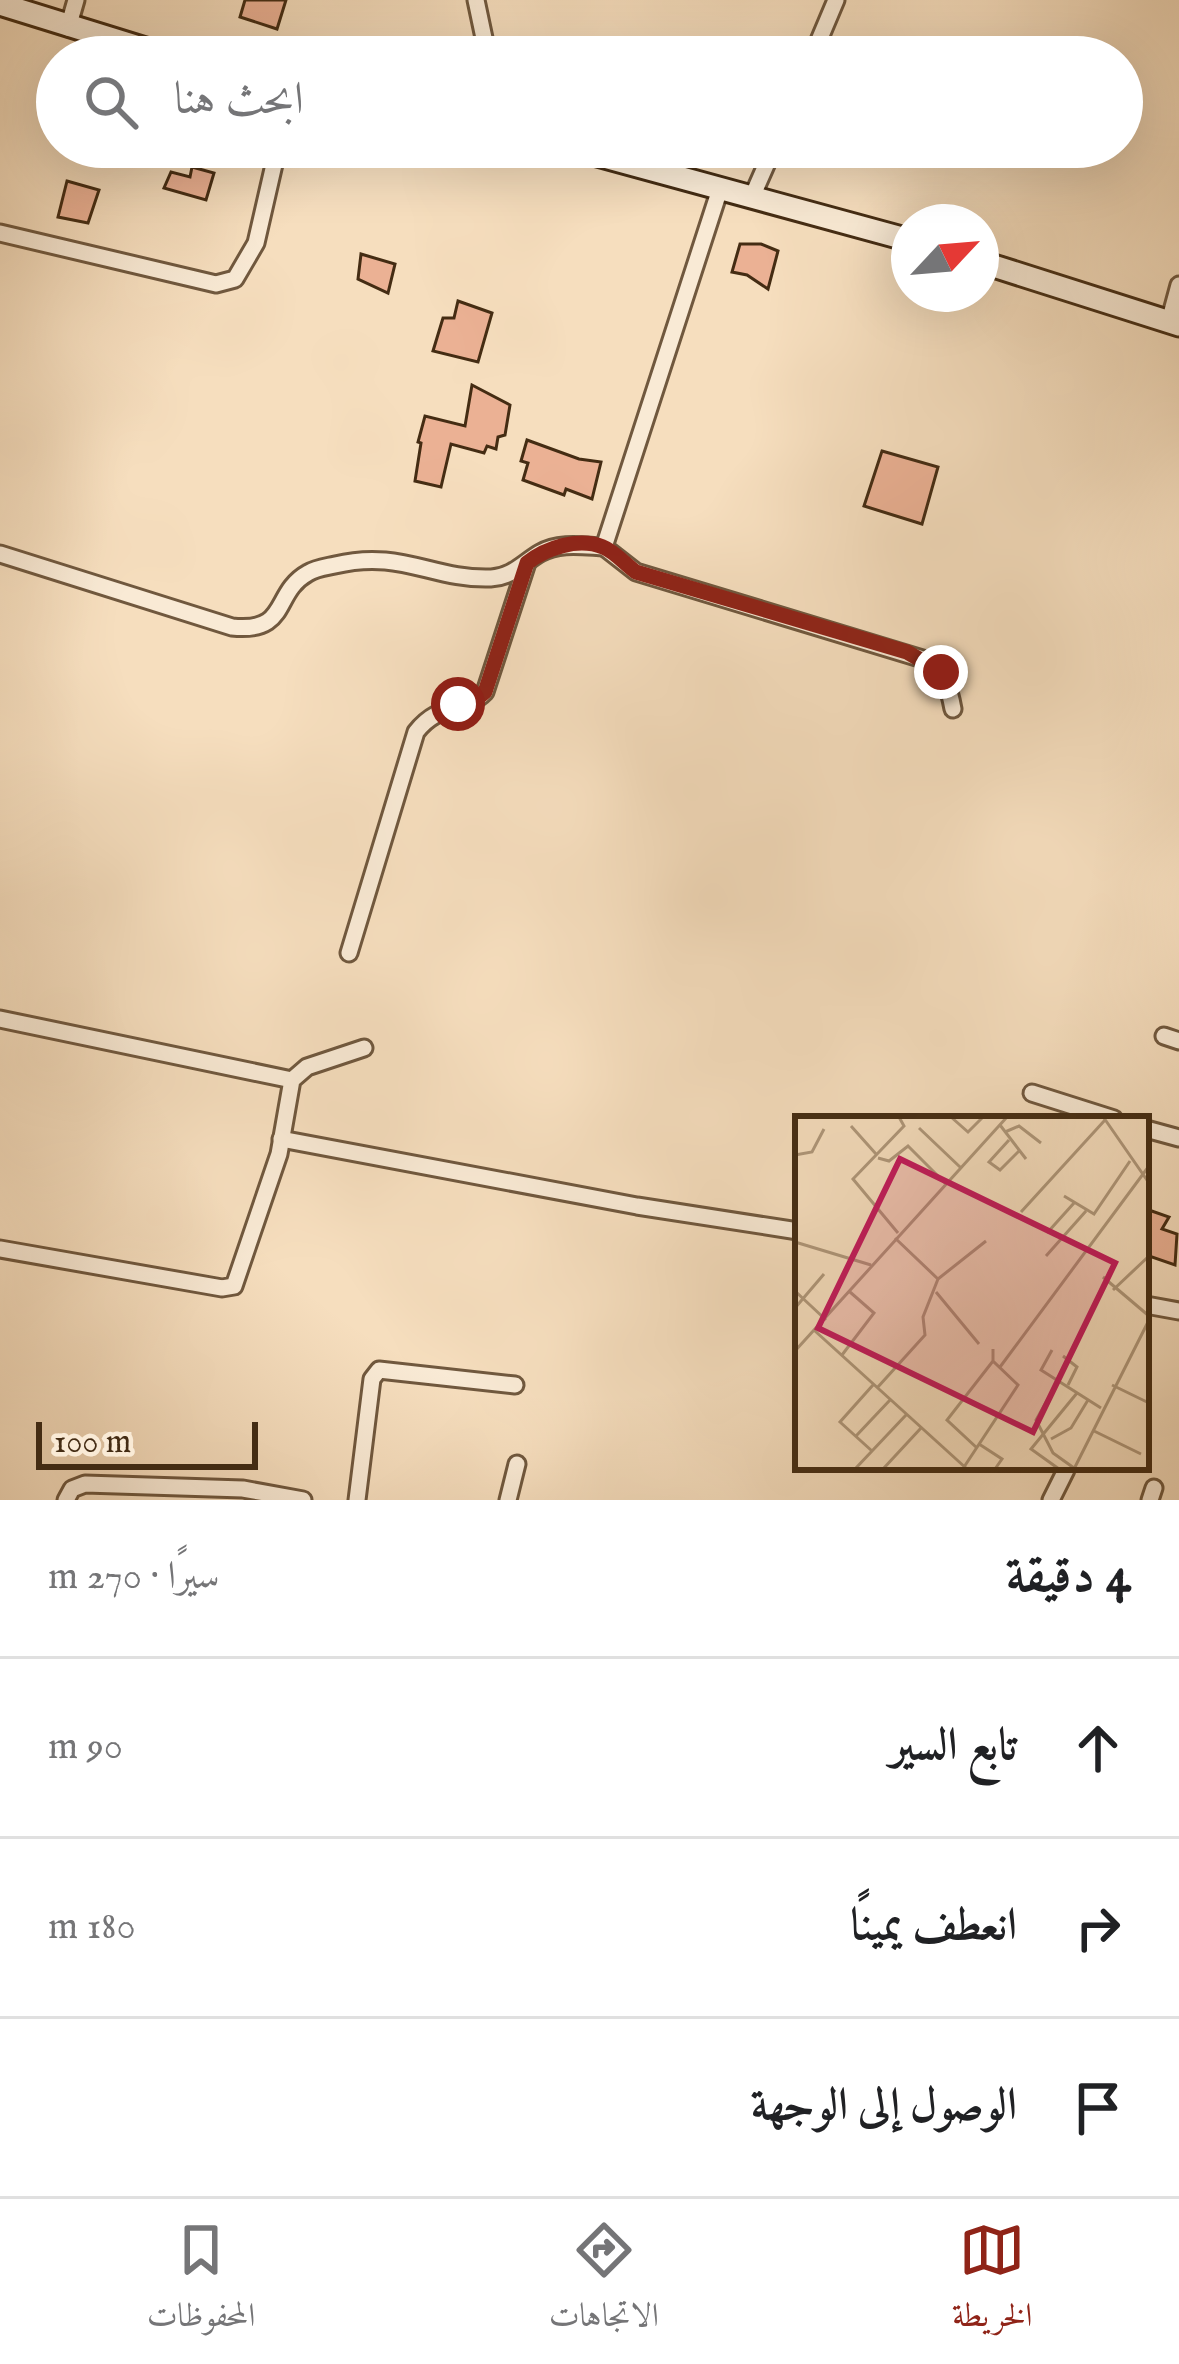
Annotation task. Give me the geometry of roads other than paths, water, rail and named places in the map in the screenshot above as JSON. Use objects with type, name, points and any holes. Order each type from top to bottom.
[{"type":"street","points":[[68,28],[76,0]]},
{"type":"street","points":[[476,0],[484,36]]},
{"type":"street","points":[[821,36],[836,0]]},
{"type":"street","points":[[0,4],[96,36]]},
{"type":"street","points":[[0,233],[216,284],[235,279],[256,243],[273,168]]},
{"type":"street","points":[[644,168],[891,235]]},
{"type":"street","points":[[752,197],[765,168]]},
{"type":"street","points":[[604,547],[720,189]]},
{"type":"street","points":[[999,268],[1174,324],[1179,285]]},
{"type":"street","points":[[0,554],[232,627],[254,629],[280,612],[298,581],[310,571],[350,561],[388,559],[496,578],[559,546],[604,547],[636,572],[926,661],[949,686],[952,709]]},
{"type":"street","points":[[349,953],[416,733],[432,715],[473,702],[485,692],[527,563]]},
{"type":"street","points":[[0,1019],[292,1080]]},
{"type":"street","points":[[0,1250],[222,1288],[234,1286],[280,1139],[292,1080],[307,1067],[364,1048]]},
{"type":"street","points":[[1032,1093],[1105,1116]]},
{"type":"street","points":[[1149,1130],[1179,1138]]},
{"type":"street","points":[[280,1139],[795,1231]]},
{"type":"street","points":[[1149,1306],[1179,1312]]},
{"type":"street","points":[[357,1500],[373,1378],[379,1370],[515,1384]]},
{"type":"street","points":[[508,1500],[517,1464]]},
{"type":"street","points":[[1051,1500],[1066,1470]]},
{"type":"street","points":[[65,1500],[85,1484],[243,1489],[303,1500]]}]
